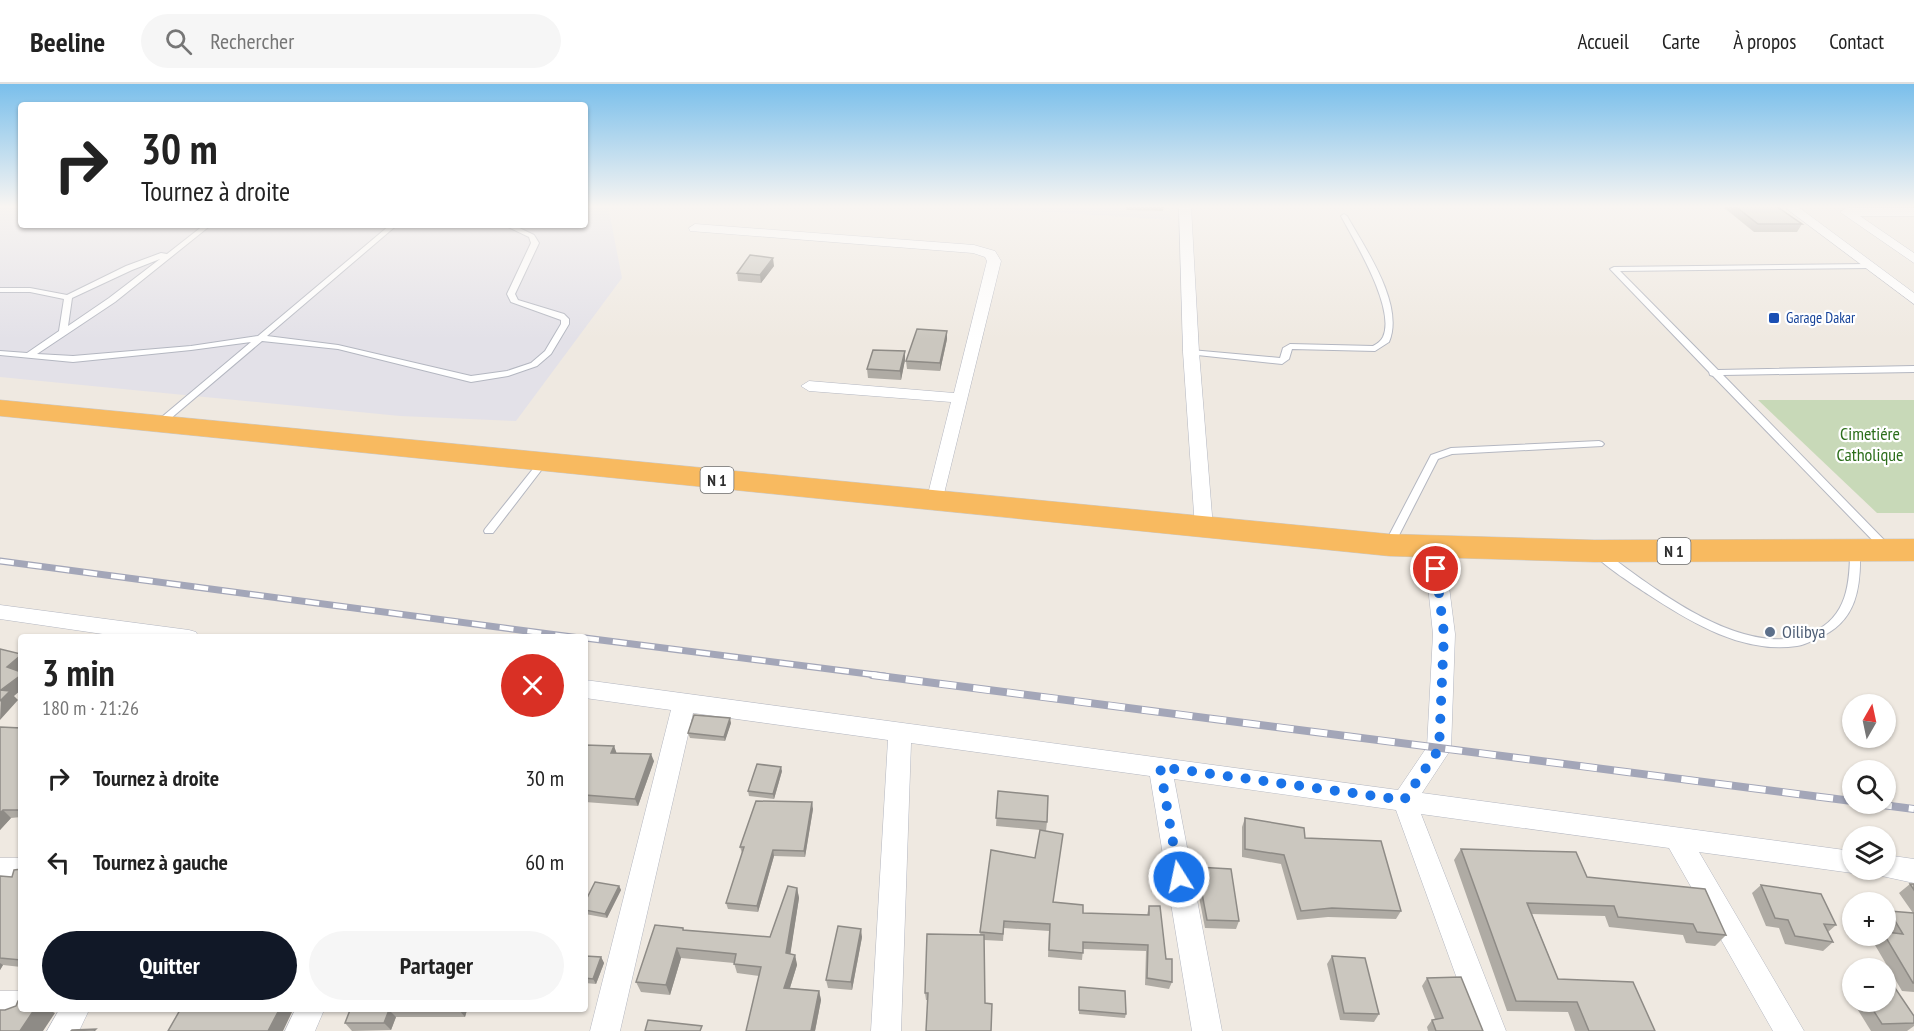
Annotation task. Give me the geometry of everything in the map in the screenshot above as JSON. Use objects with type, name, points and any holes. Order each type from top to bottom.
[{"type":"highway","name":"N 1","points":[[0,408],[1389,545],[1593,551],[1901,550]]},
{"type":"street","points":[[935,502],[993,261],[990,254],[978,250]]},
{"type":"street","points":[[1187,250],[1191,352],[1204,528]]},
{"type":"street","points":[[1847,250],[1914,300]]},
{"type":"street","points":[[1901,250],[1914,259]]},
{"type":"street","points":[[809,386],[959,398]]},
{"type":"street","points":[[1404,800],[1439,749],[1444,634],[1434,547]]},
{"type":"street","points":[[0,612],[160,634]]},
{"type":"street","points":[[588,689],[1842,861]]},
{"type":"street","points":[[605,1031],[684,702]]},
{"type":"street","points":[[886,1031],[900,733]]},
{"type":"street","points":[[1160,767],[1206,1031]]},
{"type":"street","points":[[1404,800],[1491,1031]]},
{"type":"street","points":[[1676,837],[1789,1031]]},
{"type":"street","points":[[1896,868],[1914,871]]},
{"type":"street","points":[[0,870],[18,870]]},
{"type":"street","points":[[0,1005],[18,1005]]},
{"type":"street","points":[[62,1031],[74,1012]]},
{"type":"street","points":[[300,1031],[309,1012]]},
{"type":"lane","points":[[29,355],[112,300],[174,250]]},
{"type":"lane","points":[[160,423],[364,250]]},
{"type":"lane","points":[[0,353],[73,359],[191,348],[261,338],[338,347],[471,379],[532,365],[542,359],[565,324],[565,319],[515,302],[511,294],[532,250]]},
{"type":"lane","points":[[1191,352],[1282,361],[1290,346],[1376,349],[1385,346],[1389,340],[1391,312],[1362,250]]},
{"type":"lane","points":[[0,290],[30,290],[68,297],[129,268],[170,253]]},
{"type":"lane","points":[[1868,266],[1614,269],[1713,374],[1901,550]]},
{"type":"lane","points":[[63,331],[68,297]]},
{"type":"lane","points":[[1713,374],[1914,369]]},
{"type":"lane","points":[[1389,545],[1434,458],[1451,451],[1599,444]]},
{"type":"lane","points":[[489,531],[543,462]]},
{"type":"lane","points":[[1593,551],[1679,609],[1746,639],[1776,643],[1816,637],[1835,624],[1851,601],[1856,580],[1855,550]]},
{"type":"shaded area","points":[[0,250],[617,250],[622,278],[516,421],[400,416],[0,377]]},
{"type":"green space","name":"Cimetiére Catholique","points":[[1758,400],[1914,400],[1914,513],[1877,513]]},
{"type":"building","points":[[750,255],[773,258],[760,275],[737,273]]},
{"type":"building","points":[[917,329],[947,331],[940,363],[906,361]]},
{"type":"building","points":[[873,350],[905,351],[900,371],[867,369]]},
{"type":"building","points":[[0,649],[18,653],[18,658],[7,667],[18,671],[18,677],[1,690],[10,691],[0,701]]},
{"type":"building","points":[[694,715],[730,718],[724,737],[688,733]]},
{"type":"building","points":[[0,727],[18,728],[18,810],[3,810],[0,813]]},
{"type":"building","points":[[588,745],[614,746],[611,753],[651,754],[635,799],[588,795]]},
{"type":"building","points":[[757,764],[781,767],[773,794],[748,791]]},
{"type":"building","points":[[998,791],[1048,796],[1047,822],[996,818]]},
{"type":"building","points":[[756,801],[812,802],[804,851],[773,850],[757,906],[726,903],[744,847],[740,847]]},
{"type":"building","points":[[1245,818],[1304,828],[1305,838],[1381,841],[1401,911],[1332,908],[1301,911],[1284,855],[1245,849]]},
{"type":"building","points":[[1040,830],[1063,834],[1053,902],[1083,905],[1083,913],[1149,915],[1149,906],[1160,906],[1166,959],[1172,959],[1172,982],[1147,978],[1148,945],[1083,942],[1083,953],[1049,950],[1050,924],[1004,921],[1003,934],[980,932],[991,850],[1035,858]]},
{"type":"building","points":[[1461,849],[1576,852],[1587,877],[1705,889],[1726,935],[1697,932],[1693,924],[1618,917],[1614,906],[1527,903],[1558,979],[1633,982],[1655,1031],[1589,1031],[1577,1002],[1516,1001]]},
{"type":"building","points":[[1197,867],[1231,869],[1239,921],[1207,920]]},
{"type":"building","points":[[18,869],[18,960],[0,958],[0,876],[12,877],[14,870]]},
{"type":"building","points":[[595,882],[619,886],[605,914],[588,911],[588,896]]},
{"type":"building","points":[[1761,885],[1821,894],[1836,925],[1824,924],[1833,942],[1795,936],[1788,920],[1775,918]]},
{"type":"building","points":[[788,886],[797,888],[786,953],[795,955],[784,988],[819,991],[811,1031],[746,1031],[761,967],[734,964],[736,954],[677,948],[666,985],[636,982],[655,925],[683,928],[683,930],[770,937]]},
{"type":"building","points":[[1896,912],[1914,913],[1914,983],[1891,946],[1896,946],[1896,933],[1903,934],[1896,922]]},
{"type":"building","points":[[838,926],[861,929],[851,982],[826,980]]},
{"type":"building","points":[[927,934],[984,935],[985,1003],[992,1004],[991,1031],[926,1031]]},
{"type":"building","points":[[588,956],[601,957],[593,979],[588,978]]},
{"type":"building","points":[[1332,956],[1365,958],[1379,1014],[1344,1013]]},
{"type":"building","points":[[1461,977],[1483,1031],[1436,1031],[1432,1020],[1443,1018],[1427,978]]},
{"type":"building","points":[[1079,987],[1125,991],[1126,1014],[1079,1010]]},
{"type":"building","points":[[1896,989],[1914,1016],[1914,1023],[1882,1024],[1874,1012],[1896,1012]]},
{"type":"building","points":[[18,1001],[18,1012],[33,1012],[20,1031],[0,1031],[0,1010],[16,1006]]},
{"type":"building","points":[[179,1012],[278,1012],[268,1031],[168,1031]]},
{"type":"building","points":[[349,1012],[388,1012],[384,1023],[345,1023]]},
{"type":"building","points":[[648,1020],[702,1026],[700,1031],[645,1031]]},
{"type":"building","points":[[96,1029],[94,1031],[71,1031],[72,1030]]},
{"type":"railway","points":[[0,561],[550,634]]},
{"type":"railway","points":[[588,638],[884,676]]},
{"type":"railway","points":[[872,675],[1842,800]]},
{"type":"railway","points":[[1896,807],[1914,809]]},
{"type":"place","name":"Garage Dakar","points":[[1774,318]]},
{"type":"place","name":"Oilibya","points":[[1770,632]]},
{"type":"route","points":[[1179,877],[1160,767],[1404,800],[1439,749],[1444,634],[1436,569]]}]
